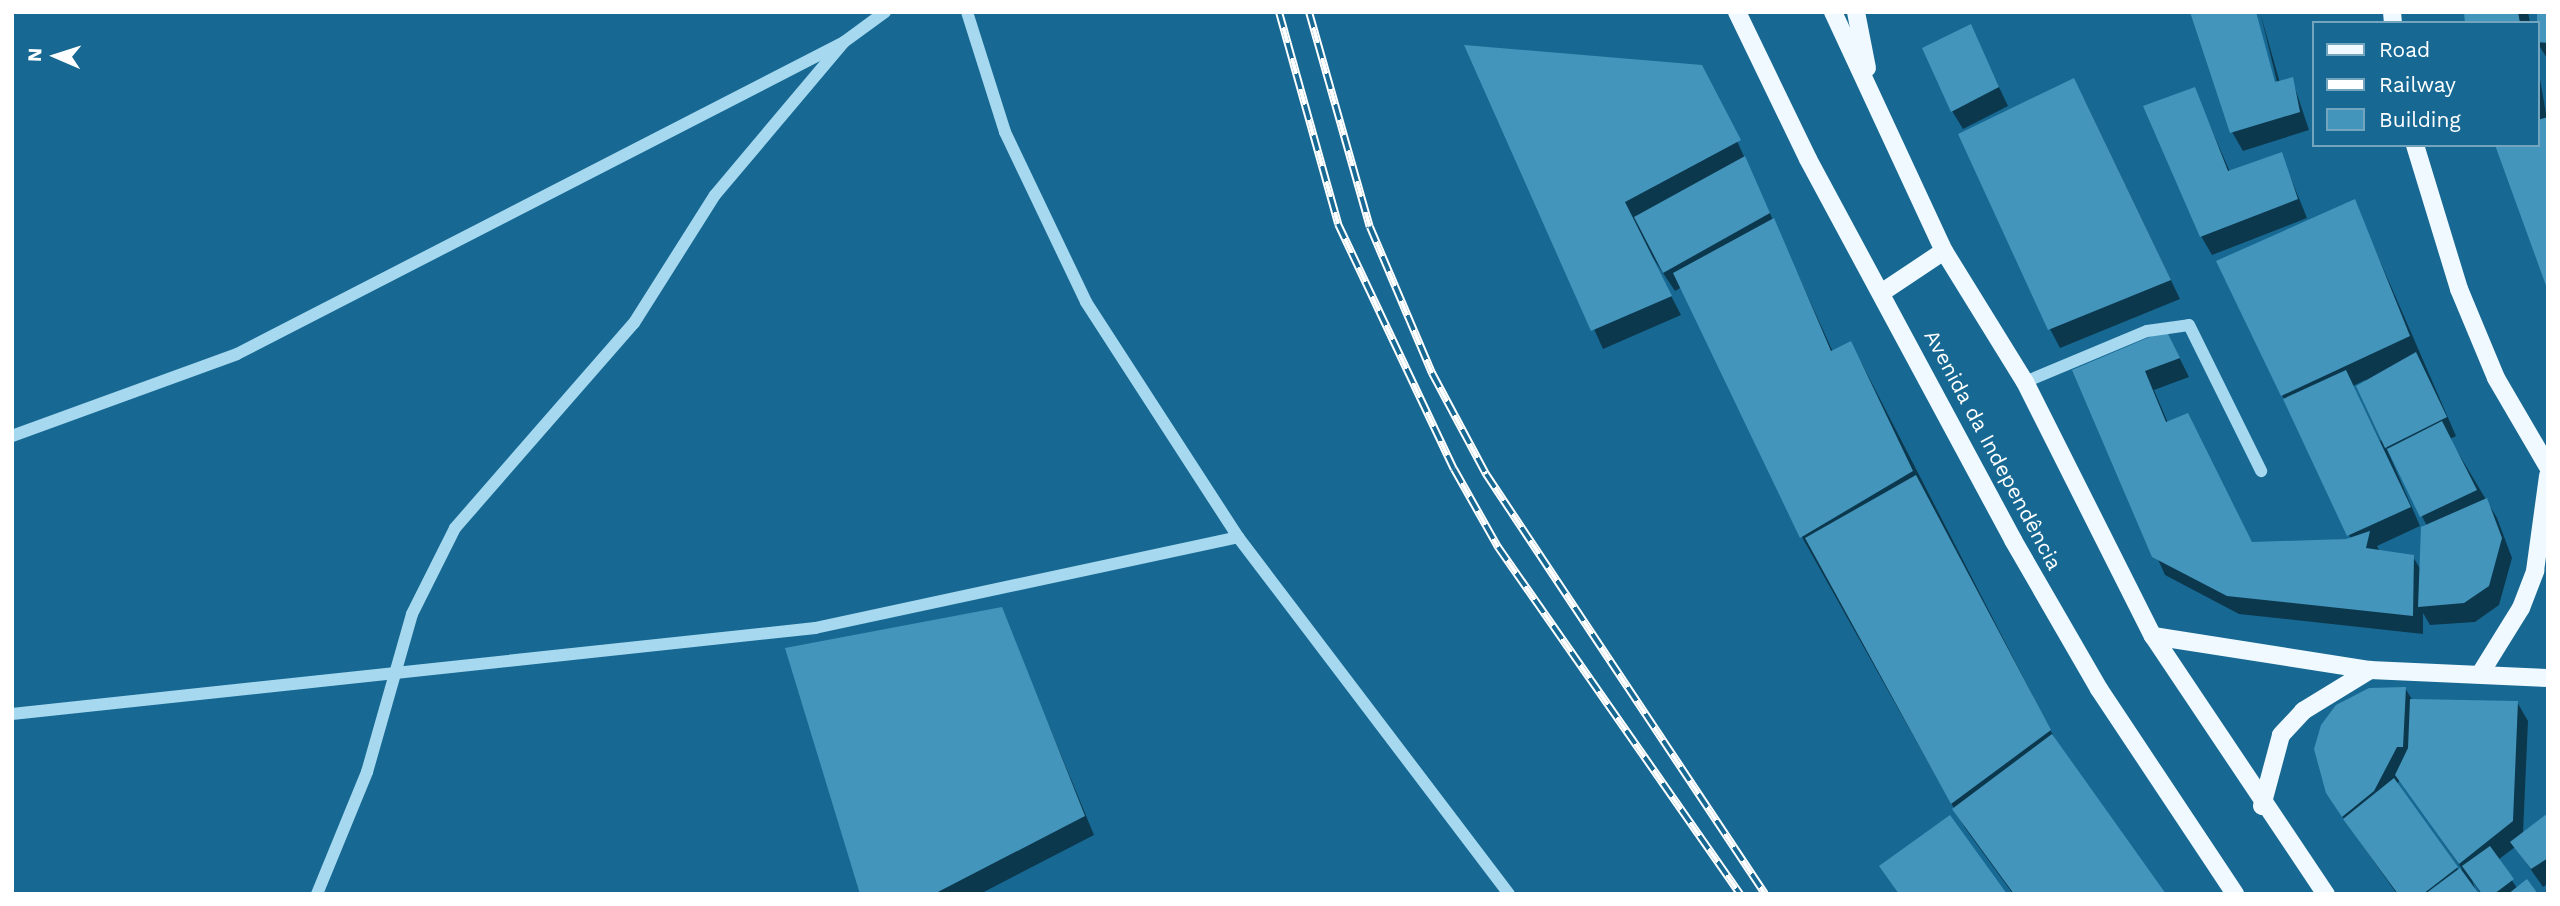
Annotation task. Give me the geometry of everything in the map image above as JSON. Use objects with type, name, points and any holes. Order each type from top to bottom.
[{"type":"main road","name":"Avenida da Independência","points":[[1737,12],[1808,159],[1884,290],[2092,677],[2235,894]]},
{"type":"main road","points":[[1833,12],[1944,251],[2025,382],[2153,636],[2262,806],[2326,894]]},
{"type":"main road","points":[[1856,12],[1870,89]]},
{"type":"main road","points":[[2417,147],[2459,289],[2496,378],[2548,467]]},
{"type":"main road","points":[[1884,290],[1944,251]]},
{"type":"main road","points":[[2480,674],[2521,608],[2535,571],[2548,476]]},
{"type":"main road","points":[[2153,636],[2370,670],[2548,678]]},
{"type":"main road","points":[[2262,806],[2281,736],[2302,711],[2370,670]]},
{"type":"street","points":[[12,436],[237,354],[844,42],[885,12]]},
{"type":"street","points":[[967,12],[1005,132],[1086,302],[1238,537],[1509,894]]},
{"type":"street","points":[[317,894],[366,772],[412,614],[455,528],[634,323],[715,195],[844,42]]},
{"type":"street","points":[[2025,382],[2147,331],[2189,325],[2261,471]]},
{"type":"street","points":[[12,714],[815,628],[1238,537]]},
{"type":"building","points":[[2190,12],[2256,12],[2275,82],[2293,77],[2300,112],[2230,133]]},
{"type":"building","points":[[2464,12],[2518,12],[2520,21],[2465,21]]},
{"type":"building","points":[[2537,12],[2548,12],[2548,43],[2539,42]]},
{"type":"building","points":[[1971,24],[1999,87],[1951,112],[1922,48]]},
{"type":"building","points":[[1464,45],[1702,65],[1741,140],[1625,202],[1672,296],[1591,331]]},
{"type":"building","points":[[2074,78],[2171,280],[2048,330],[1958,134]]},
{"type":"building","points":[[2195,87],[2228,171],[2282,152],[2298,199],[2200,237],[2143,106]]},
{"type":"building","points":[[2548,117],[2548,291],[2496,147],[2539,147],[2539,119]]},
{"type":"building","points":[[1745,156],[1770,213],[1663,273],[1634,217]]},
{"type":"building","points":[[2355,199],[2410,336],[2281,396],[2216,261]]},
{"type":"building","points":[[1774,218],[1831,351],[1851,341],[1913,471],[1800,538],[1673,273]]},
{"type":"building","points":[[2166,330],[2180,358],[2145,371],[2166,422],[2188,413],[2252,542],[2346,539],[2370,531],[2366,548],[2414,555],[2413,616],[2227,596],[2152,557],[2072,370]]},
{"type":"building","points":[[2416,352],[2447,417],[2385,448],[2356,386]]},
{"type":"building","points":[[2346,370],[2411,507],[2347,536],[2283,399]]},
{"type":"building","points":[[2442,421],[2477,490],[2420,517],[2387,449]]},
{"type":"building","points":[[1916,475],[2051,730],[1951,804],[1805,538]]},
{"type":"building","points":[[2487,498],[2502,538],[2489,586],[2464,603],[2418,607],[2421,527]]},
{"type":"building","points":[[1002,607],[1085,816],[934,894],[860,894],[785,648]]},
{"type":"building","points":[[2406,687],[2403,747],[2397,747],[2374,791],[2342,817],[2326,793],[2314,749],[2321,725],[2336,705],[2369,688]]},
{"type":"building","points":[[2410,699],[2518,701],[2513,821],[2459,864],[2395,775],[2408,748]]},
{"type":"building","points":[[2052,734],[2166,894],[2014,894],[1952,809]]},
{"type":"building","points":[[2394,778],[2458,867],[2423,894],[2398,894],[2343,819]]},
{"type":"building","points":[[2548,813],[2548,858],[2531,869],[2510,842]]},
{"type":"building","points":[[1950,815],[2007,894],[1899,894],[1879,866]]},
{"type":"building","points":[[2490,846],[2514,879],[2494,894],[2482,894],[2462,866]]},
{"type":"building","points":[[2460,868],[2479,894],[2425,894]]},
{"type":"building","points":[[2527,879],[2538,894],[2508,894]]},
{"type":"railway","points":[[1279,12],[1338,224],[1454,469],[1498,547],[1740,894]]},
{"type":"railway","points":[[1309,12],[1370,227],[1432,373],[1486,474],[1765,894]]}]
